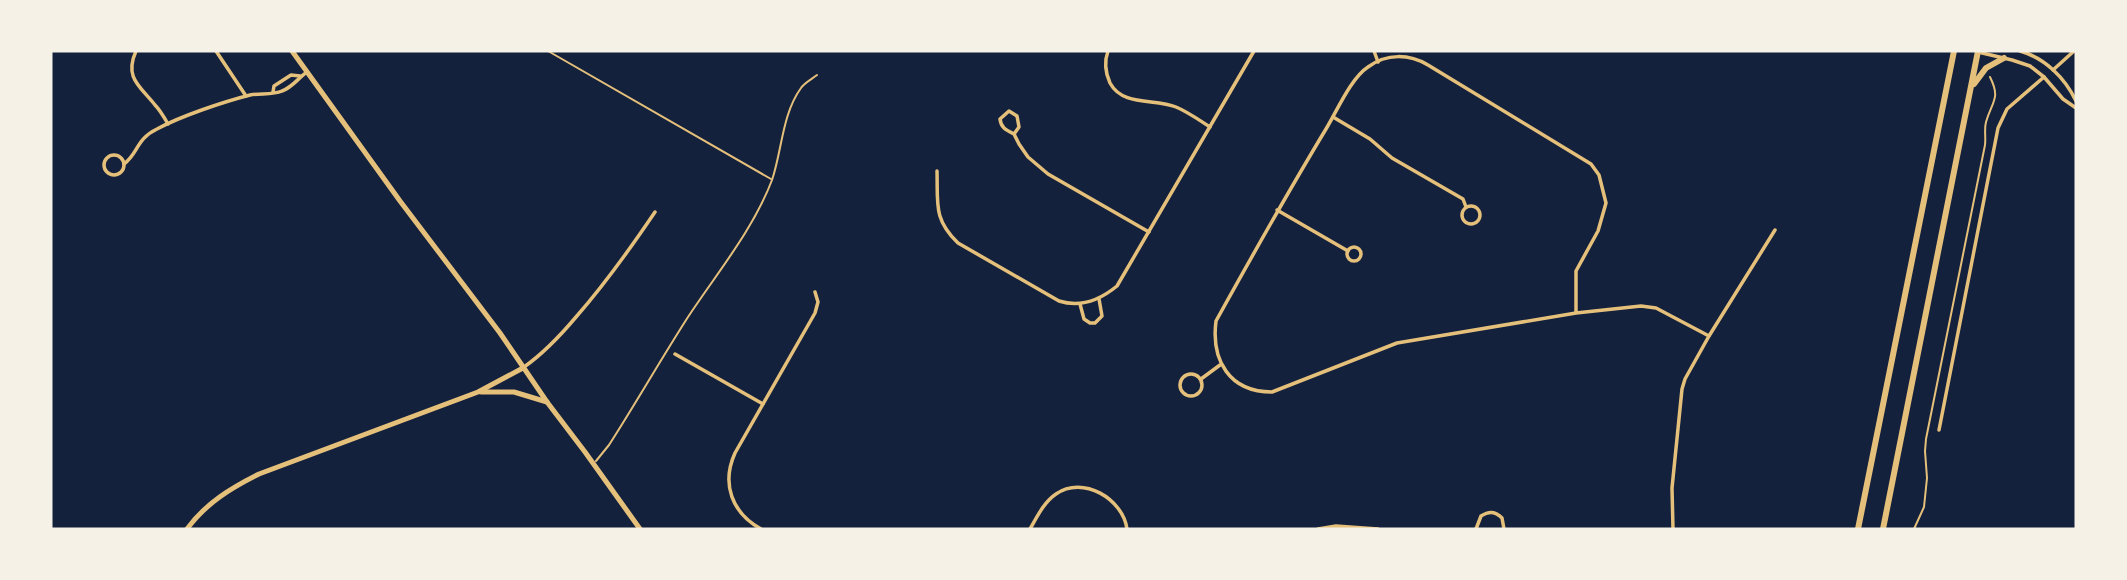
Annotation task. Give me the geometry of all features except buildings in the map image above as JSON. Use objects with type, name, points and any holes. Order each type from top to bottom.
[{"type":"highway","points":[[1858,529],[1954,51]]},
{"type":"highway","points":[[1952,60],[1960,51]]},
{"type":"highway","points":[[1883,529],[1978,51]]},
{"type":"highway","points":[[1970,88],[1986,68],[2004,58]]},
{"type":"street","points":[[136,51],[132,74],[139,90],[155,104],[168,124]]},
{"type":"street","points":[[216,51],[246,96]]},
{"type":"street","points":[[292,51],[400,201],[500,333],[640,529]]},
{"type":"street","points":[[1108,51],[1105,65],[1107,76],[1113,88],[1122,95],[1130,99],[1176,107],[1210,127]]},
{"type":"street","points":[[937,171],[940,220],[945,230],[958,243],[1059,301],[1080,304],[1100,299],[1116,286],[1254,51]]},
{"type":"street","points":[[1374,51],[1378,62]]},
{"type":"street","points":[[1397,51],[1399,57]]},
{"type":"street","points":[[1978,51],[2022,62],[2044,77],[2063,99],[2076,108]]},
{"type":"street","points":[[2021,51],[2053,70],[2076,101]]},
{"type":"street","points":[[2053,70],[2074,51]]},
{"type":"street","points":[[1576,313],[1576,271],[1598,231],[1606,203],[1599,175],[1591,164],[1429,65],[1413,58],[1399,57],[1378,62],[1364,70],[1350,88],[1216,321],[1214,341],[1220,365],[1238,382],[1250,390],[1272,392],[1397,343],[1576,313],[1641,306],[1656,308],[1709,336]]},
{"type":"street","points":[[124,164],[120,157],[114,155],[107,158],[103,167],[109,175],[116,176],[121,173],[124,164],[146,135],[168,124],[246,96],[280,92],[307,72]]},
{"type":"street","points":[[273,92],[274,86],[291,75],[300,76]]},
{"type":"street","points":[[1939,430],[1998,128],[2007,109],[2044,77]]},
{"type":"street","points":[[1014,134],[1019,127],[1019,120],[1014,113],[1005,113],[1000,118],[1001,125],[1014,134],[1028,157],[1048,174],[1149,232]]},
{"type":"street","points":[[1333,117],[1370,139],[1392,158],[1463,199],[1466,207]]},
{"type":"street","points":[[1474,206],[1479,210],[1480,216],[1475,224],[1469,225],[1462,219],[1466,207],[1474,206]]},
{"type":"street","points":[[1278,210],[1348,251]]},
{"type":"street","points":[[187,529],[213,501],[259,474],[478,392],[523,368],[548,349],[600,289],[655,212]]},
{"type":"street","points":[[1673,529],[1672,488],[1685,379],[1775,230]]},
{"type":"street","points":[[761,529],[745,519],[733,500],[728,480],[732,460],[815,313],[815,292]]},
{"type":"street","points":[[1080,304],[1084,319],[1094,323],[1102,316],[1100,299]]},
{"type":"street","points":[[675,354],[763,404]]},
{"type":"street","points":[[1201,379],[1220,365]]},
{"type":"street","points":[[1187,374],[1194,374],[1201,379],[1199,393],[1191,396],[1182,391],[1180,384],[1187,374]]},
{"type":"street","points":[[478,392],[514,392],[547,402]]},
{"type":"street","points":[[1030,529],[1051,498],[1062,491],[1075,488],[1093,491],[1112,501],[1121,510],[1127,529]]},
{"type":"street","points":[[1476,529],[1481,516],[1490,512],[1499,514],[1504,529]]},
{"type":"street","points":[[1318,529],[1336,526],[1378,529]]},
{"type":"lane","points":[[548,51],[772,180]]},
{"type":"lane","points":[[594,464],[720,273],[762,201],[772,180],[789,111],[801,87],[817,75]]},
{"type":"path","points":[[1914,529],[1924,507],[1927,478],[1924,451],[1973,207],[1986,121],[1995,101],[1995,89],[1987,73]]}]
